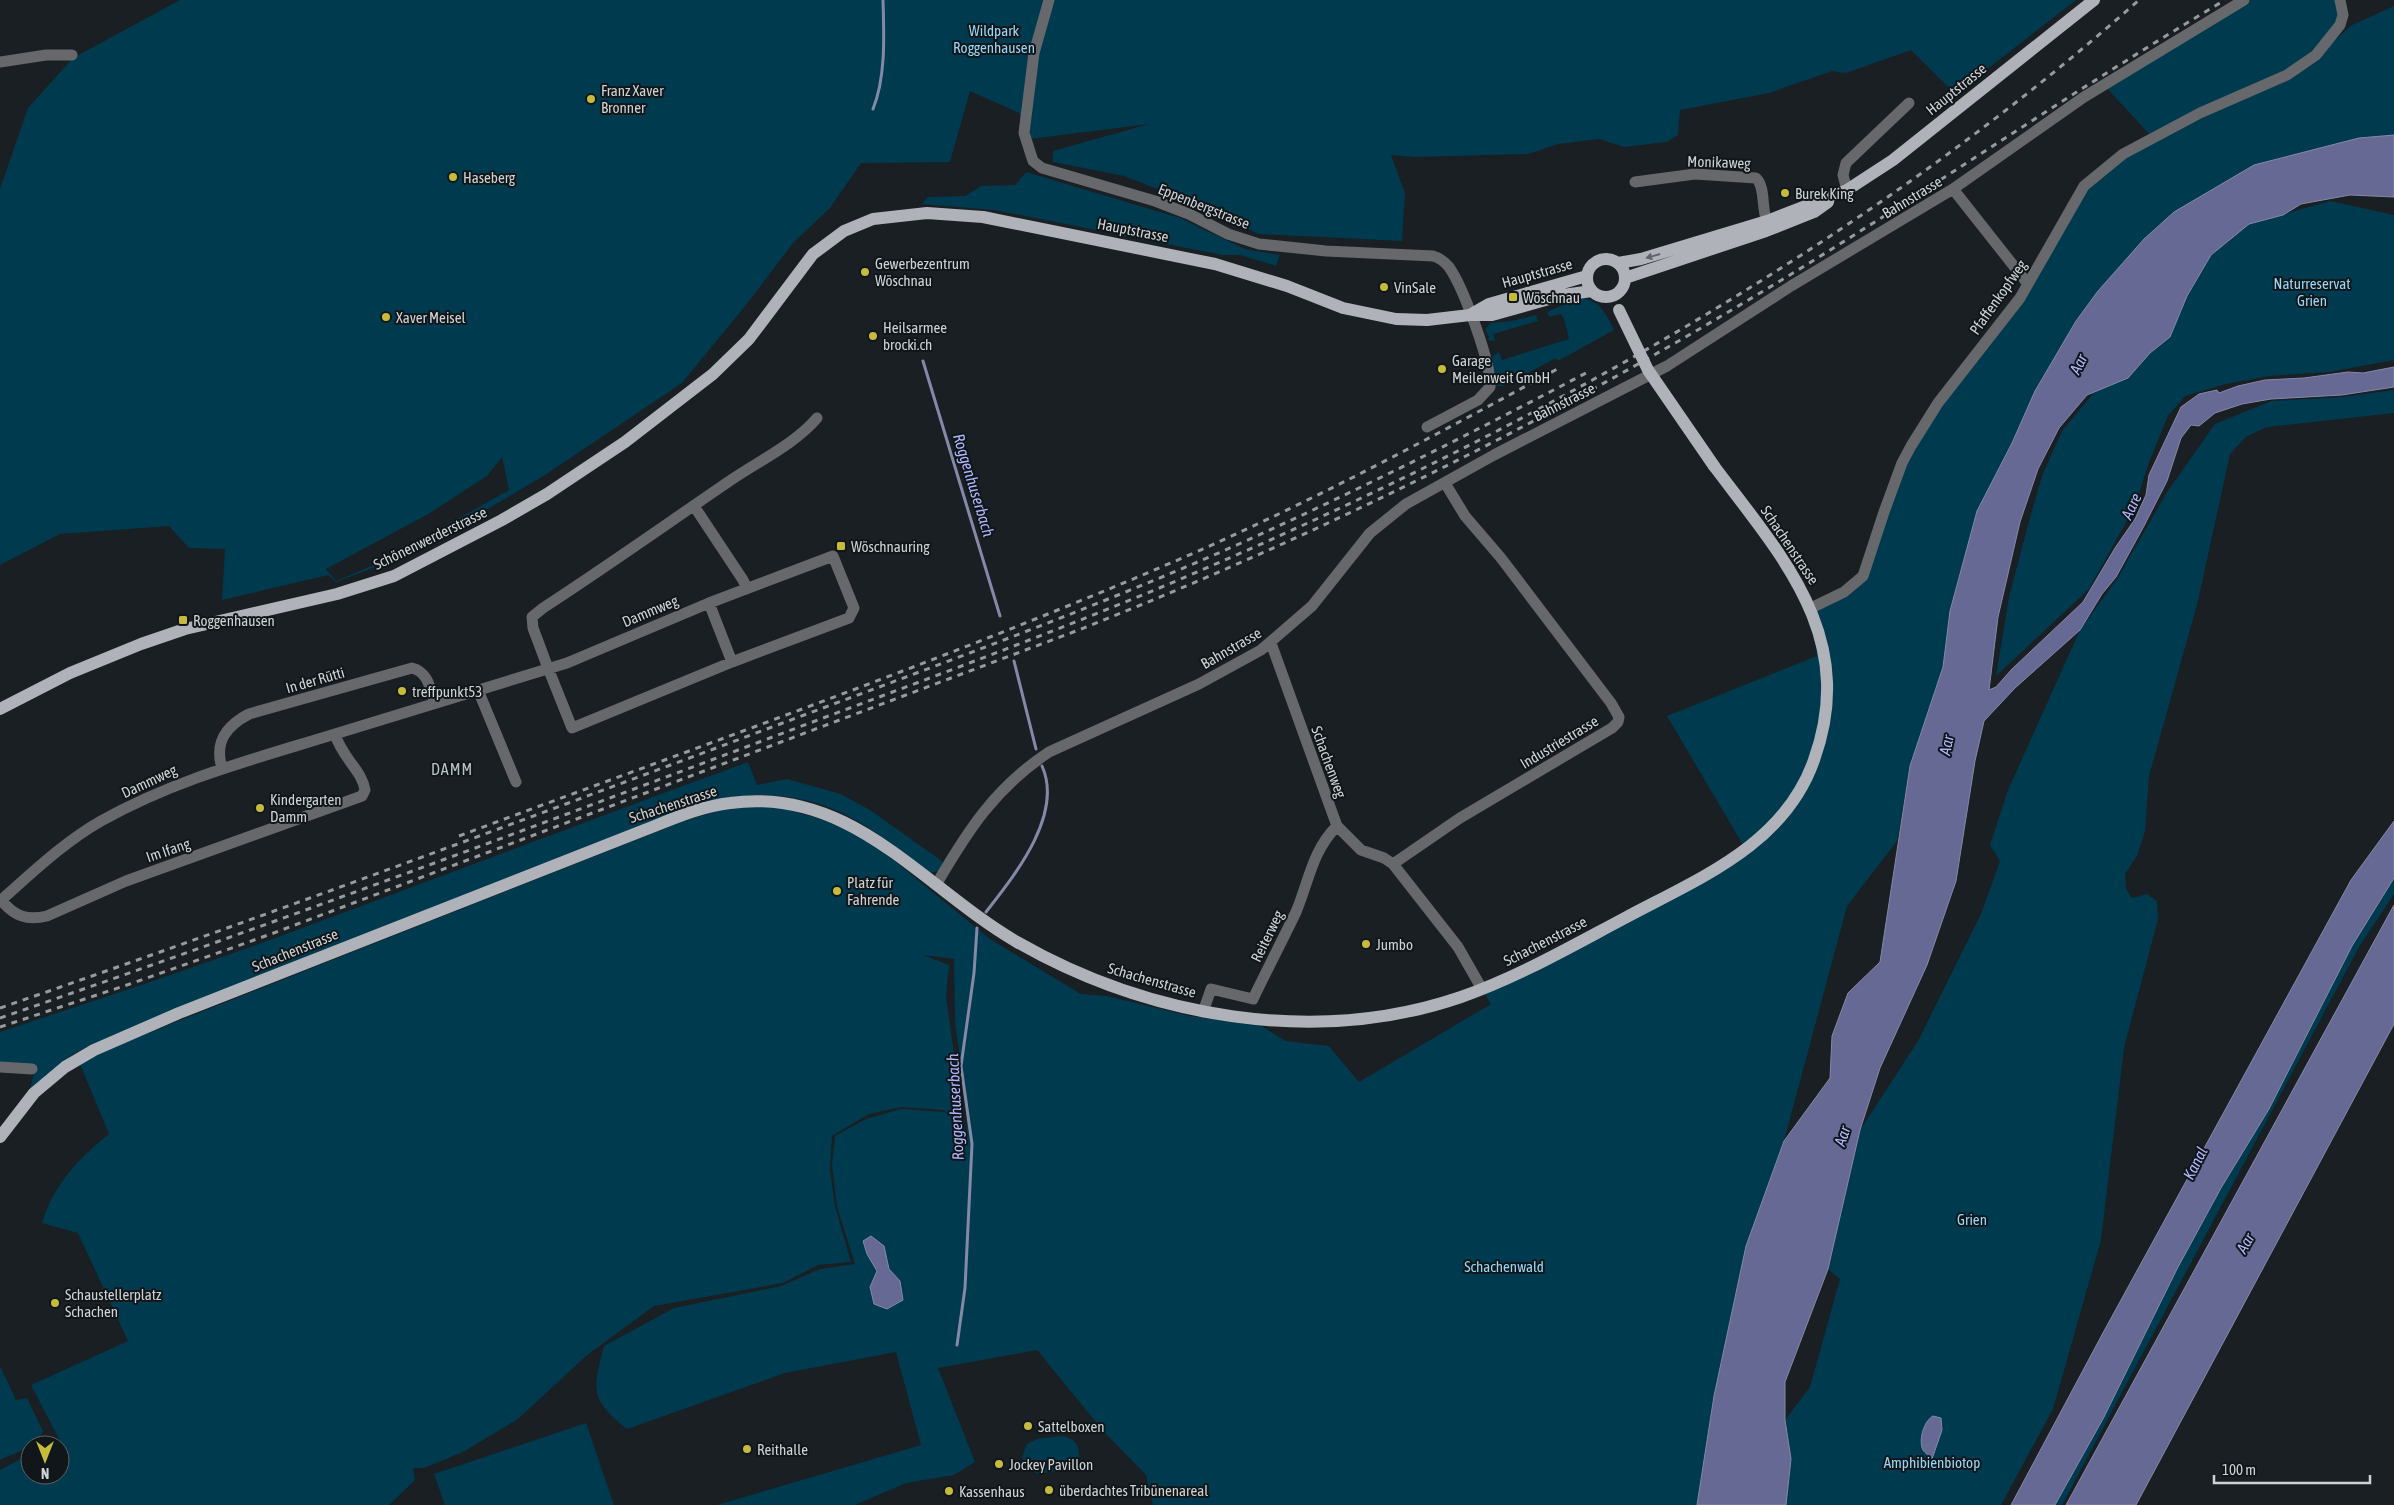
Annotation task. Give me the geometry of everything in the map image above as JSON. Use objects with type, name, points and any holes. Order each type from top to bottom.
[{"type":"main road","name":"Hauptstrasse","points":[[1625,278],[1796,220],[1814,212],[1834,197],[1893,160],[2094,0]]},
{"type":"main road","name":"Hauptstrasse","points":[[1618,263],[1650,257],[1767,221],[1834,197]]},
{"type":"main road","name":"Hauptstrasse","points":[[800,269],[828,241],[860,223],[886,217],[946,213],[983,217],[1215,264],[1287,286],[1343,308],[1380,317],[1427,320],[1470,314],[1492,315],[1574,292],[1592,291]]},
{"type":"main road","points":[[1608,259],[1618,263],[1625,278],[1620,290],[1613,295],[1602,296],[1592,291],[1587,276],[1588,270],[1596,261],[1608,259]]},
{"type":"main road","name":"Schönenwerderstrasse","points":[[0,709],[70,673],[141,644],[194,627],[337,594],[394,576],[502,520],[547,494],[625,442],[713,374],[749,340],[800,269]]},
{"type":"main road","name":"Hauptstrasse","points":[[1470,314],[1489,304],[1587,276]]},
{"type":"main road","name":"Schachenstrasse","points":[[0,1136],[34,1093],[65,1067],[94,1050],[652,826],[707,807],[733,802],[760,800],[791,803],[816,809],[863,831],[1015,941],[1074,972],[1163,1002],[1203,1012],[1276,1021],[1306,1022],[1356,1019],[1429,1006],[1482,989],[1523,972],[1708,874],[1753,845],[1793,803],[1813,765],[1821,738],[1828,702],[1827,668],[1822,641],[1811,608],[1794,577],[1648,370],[1613,295]]},
{"type":"street","name":"Eppenbergstrasse","points":[[1049,0],[1034,53],[1024,133],[1033,161],[1042,168],[1189,214],[1228,234],[1259,244],[1326,251],[1433,256],[1441,259],[1448,265],[1462,291],[1470,314]]},
{"type":"street","name":"Bahnstrasse","points":[[936,885],[991,803],[1013,778],[1048,752],[1198,684],[1242,661],[1270,643],[1312,606],[1370,533],[1406,504],[1668,366],[1791,286],[1953,189],[2084,98],[2244,0]]},
{"type":"street","name":"Pfaffenkopfweg","points":[[1811,608],[1844,592],[1863,576],[1902,463],[1911,446],[1938,403],[2020,298],[2084,186],[2123,154],[2200,113],[2287,75],[2316,55],[2335,34],[2343,15],[2340,0]]},
{"type":"street","points":[[0,62],[46,55],[72,55]]},
{"type":"street","points":[[1847,190],[1843,175],[1846,163],[1909,102]]},
{"type":"street","name":"Monikaweg","points":[[1636,182],[1695,174],[1756,178],[1760,184],[1763,213],[1767,221]]},
{"type":"street","points":[[1953,189],[2028,284]]},
{"type":"street","points":[[1426,427],[1478,400],[1490,388],[1490,371],[1470,314]]},
{"type":"street","points":[[709,603],[732,662],[572,728],[533,628],[532,617],[806,431],[817,418]]},
{"type":"street","name":"Industriestrasse","points":[[1393,864],[1460,818],[1612,728],[1619,720],[1618,714],[1610,702],[1500,558],[1465,516],[1445,483]]},
{"type":"street","points":[[694,506],[747,589]]},
{"type":"street","name":"Dammweg","points":[[1,901],[62,847],[100,822],[161,791],[222,768],[548,668],[709,603],[833,556],[854,608],[849,618],[732,662]]},
{"type":"street","name":"Schachenweg","points":[[1270,643],[1337,826],[1361,850],[1384,858],[1393,864]]},
{"type":"street","name":"In der Rütti","points":[[222,768],[218,755],[224,734],[233,723],[249,714],[412,668],[419,670],[428,680],[435,703]]},
{"type":"street","points":[[478,690],[516,782]]},
{"type":"street","name":"Im Ifang","points":[[1,901],[11,911],[20,916],[35,919],[41,918],[126,881],[362,796],[365,790],[364,782],[340,749],[335,734]]},
{"type":"street","name":"Reiterweg","points":[[1203,1012],[1210,989],[1253,999],[1296,912],[1317,852],[1323,841],[1337,826]]},
{"type":"street","points":[[1393,864],[1458,947],[1482,989]]},
{"type":"street","points":[[0,1067],[32,1069]]},
{"type":"green space","name":"Wildpark Roggenhausen","points":[[180,0],[2076,0],[1955,94],[1911,50],[1846,73],[1832,71],[1769,93],[1680,110],[1678,135],[1667,142],[1624,147],[1599,139],[1558,144],[1528,154],[1414,157],[1391,155],[1405,193],[1402,241],[1258,234],[1211,210],[1124,176],[1053,162],[1053,151],[1149,124],[1030,139],[1019,113],[970,91],[950,162],[861,163],[830,208],[793,243],[750,300],[682,383],[545,475],[417,551],[336,582],[328,575],[222,600],[225,549],[189,548],[169,526],[60,534],[0,565],[0,189],[28,108],[73,58]],"holes":[[[502,457],[509,490],[383,561],[336,581],[326,569],[430,513],[487,476]]]},
{"type":"green space","points":[[2252,0],[2337,0],[2339,11],[2337,21],[2325,39],[2317,48],[2290,69],[2149,134],[2106,87]]},
{"type":"green space","name":"Schachenwald","points":[[2394,6],[2394,135],[2359,138],[2174,212],[2144,239],[2098,291],[2076,321],[2035,391],[2012,443],[1977,511],[1950,611],[1943,667],[1910,766],[1897,841],[1847,906],[1784,1141],[1746,1246],[1714,1396],[1697,1505],[1153,1505],[1146,1475],[1105,1433],[1037,1350],[938,1368],[975,1462],[954,1475],[906,1483],[855,1505],[717,1505],[921,1445],[896,1352],[785,1373],[627,1429],[606,1410],[600,1401],[596,1384],[604,1346],[674,1308],[781,1286],[820,1269],[855,1264],[837,1207],[832,1165],[835,1136],[866,1119],[901,1109],[945,1112],[967,1133],[965,1092],[955,1023],[954,959],[923,955],[949,965],[946,997],[965,1131],[944,1110],[901,1107],[869,1114],[832,1136],[830,1170],[835,1206],[851,1262],[818,1265],[783,1283],[654,1306],[586,1356],[518,1419],[463,1452],[424,1468],[413,1468],[415,1480],[389,1505],[0,1505],[0,1470],[20,1459],[20,1485],[70,1485],[70,1435],[57,1435],[31,1385],[128,1341],[78,1233],[42,1223],[53,1196],[68,1173],[109,1134],[80,1064],[115,1046],[684,821],[727,808],[775,806],[849,827],[874,844],[990,939],[1081,994],[1107,996],[1190,1016],[1261,1026],[1286,1041],[1329,1046],[1359,1082],[1491,1004],[1482,989],[1746,850],[1667,716],[1817,656],[1811,608],[1857,582],[1902,463],[2020,298],[2088,188],[2123,159],[2307,64],[2352,25]]},
{"type":"green space","points":[[1026,172],[1180,218],[1245,249],[1280,255],[1276,266],[1240,255],[1222,255],[994,210],[922,204],[928,197],[965,196],[981,186],[1015,185]]},
{"type":"green space","name":"Naturreservat Grien","points":[[2330,201],[2394,215],[2394,360],[2329,372],[2269,376],[2226,384],[2185,396],[2168,416],[2149,462],[2134,508],[2089,589],[1996,676],[2009,597],[2028,525],[2042,476],[2062,431],[2096,390],[2128,378],[2150,353],[2170,337],[2187,296],[2211,255],[2249,224]]},
{"type":"green space","points":[[1579,298],[1597,304],[1605,313],[1614,330],[1558,361],[1556,358],[1503,386],[1496,386],[1491,358],[1499,352],[1502,360],[1569,339],[1561,314],[1549,317],[1547,312]]},
{"type":"green space","points":[[1536,315],[1538,321],[1493,334],[1495,341],[1488,340],[1489,337],[1485,329],[1491,323],[1512,321]]},
{"type":"green space","name":"Grien","points":[[2394,390],[2394,413],[2267,427],[2246,437],[2230,454],[2198,601],[2149,776],[2145,831],[2137,856],[2125,874],[2126,889],[2132,898],[2147,894],[2157,901],[2158,919],[2124,1048],[2101,1240],[2053,1409],[2001,1505],[1786,1505],[1791,1459],[1785,1420],[1810,1387],[1840,1279],[1828,1269],[1860,1130],[1918,1041],[1981,914],[2000,861],[1990,845],[2008,790],[2080,630],[2117,579],[2167,492],[2215,424],[2271,401],[2342,397]]},
{"type":"green space","points":[[748,762],[757,785],[787,779],[841,794],[870,810],[942,861],[943,866],[939,871],[930,873],[880,835],[833,809],[808,801],[781,796],[717,799],[87,1047],[73,1054],[30,1089],[35,1070],[0,1065],[0,1032],[281,936]]},
{"type":"green space","points":[[2394,878],[2394,894],[2359,947],[2062,1505],[2055,1505],[2104,1417],[2177,1269],[2221,1188],[2269,1109],[2352,946]]},
{"type":"green space","points":[[0,1366],[16,1400],[27,1398],[43,1431],[41,1435],[20,1435],[20,1452],[0,1460]]},
{"type":"green space","points":[[586,1423],[614,1505],[445,1505],[434,1474]]},
{"type":"green space","points":[[1061,1436],[1073,1440],[1079,1450],[1079,1460],[1073,1468],[1039,1474],[1028,1470],[1022,1457],[1027,1444],[1037,1439]]},
{"type":"water","name":"Aar","points":[[2394,135],[2394,197],[2350,195],[2301,204],[2283,215],[2249,224],[2211,255],[2187,296],[2170,337],[2150,353],[2128,378],[2087,395],[2059,428],[2038,469],[2020,522],[1998,617],[1989,690],[1996,687],[2012,669],[2083,602],[2115,548],[2135,519],[2146,495],[2149,475],[2181,407],[2199,394],[2217,390],[2219,393],[2238,386],[2265,380],[2304,378],[2348,372],[2363,373],[2394,367],[2394,387],[2342,395],[2271,399],[2242,404],[2215,413],[2199,426],[2191,425],[2181,438],[2167,481],[2144,526],[2116,577],[2102,594],[2080,630],[2015,688],[1984,721],[1975,761],[1956,881],[1927,965],[1880,1068],[1860,1130],[1828,1269],[1785,1382],[1785,1420],[1791,1459],[1786,1505],[1697,1505],[1714,1396],[1746,1246],[1784,1141],[1830,1078],[1832,1036],[1848,993],[1880,962],[1910,766],[1943,667],[1950,611],[1977,511],[2012,443],[2035,391],[2076,321],[2098,291],[2144,239],[2174,212],[2254,165],[2359,138]]},
{"type":"water","points":[[2394,821],[2394,878],[2352,946],[2269,1109],[2221,1188],[2177,1269],[2104,1417],[2055,1505],[2011,1505],[2351,880]]},
{"type":"water","name":"Aar","points":[[2394,905],[2394,1024],[2136,1505],[2066,1505]]},
{"type":"water","points":[[871,1236],[884,1246],[889,1269],[900,1281],[903,1300],[887,1309],[874,1304],[870,1287],[877,1271],[867,1254],[863,1241]]},
{"type":"water","points":[[1933,1416],[1941,1418],[1942,1430],[1932,1459],[1923,1450],[1921,1441],[1925,1426]]},
{"type":"waterway","name":"Roggenhuserbach","points":[[873,109],[882,70],[884,41],[883,0]]},
{"type":"waterway","name":"Roggenhuserbach","points":[[923,361],[1000,616]]},
{"type":"waterway","name":"Roggenhuserbach","points":[[1014,661],[1036,749]]},
{"type":"waterway","name":"Roggenhuserbach","points":[[986,912],[1022,863],[1033,844],[1041,824],[1046,804],[1047,785],[1042,766]]},
{"type":"waterway","name":"Roggenhuserbach","points":[[957,1345],[965,1288],[972,1144],[961,1066],[974,973],[977,928]]},
{"type":"railway","points":[[0,1018],[378,884],[1007,649],[1157,589],[1289,532],[1419,470],[1547,405],[1673,334],[1795,259],[1914,178],[2029,92],[2139,0]]},
{"type":"railway","points":[[0,1027],[133,983],[271,934],[1076,631],[1163,596],[1335,520],[1504,436],[1669,347],[1810,263],[2165,36],[2225,0]]},
{"type":"railway","points":[[459,836],[907,669],[1173,562],[1321,493],[1561,367]]},
{"type":"railway","points":[[0,1008],[450,847],[1046,624],[1239,544],[1371,482],[1586,373]]},
{"type":"place","name":"Franz Xaver Bronner","points":[[591,99]]},
{"type":"place","name":"Haseberg","points":[[453,177]]},
{"type":"place","name":"Burek King","points":[[1785,193]]},
{"type":"place","name":"Gewerbezentrum Wöschnau","points":[[865,272]]},
{"type":"place","name":"VinSale","points":[[1384,287]]},
{"type":"place","name":"Wöschnau","points":[[1513,297]]},
{"type":"place","name":"Xaver Meisel","points":[[386,317]]},
{"type":"place","name":"Heilsarmee brocki.ch","points":[[873,336]]},
{"type":"place","name":"Garage Meilenweit GmbH","points":[[1442,369]]},
{"type":"place","name":"Wöschnauring","points":[[841,546]]},
{"type":"place","name":"Roggenhausen","points":[[183,620]]},
{"type":"place","name":"treffpunkt53","points":[[402,691]]},
{"type":"place","name":"Kindergarten Damm","points":[[260,808]]},
{"type":"place","name":"Platz für Fahrende","points":[[837,891]]},
{"type":"place","name":"Jumbo","points":[[1366,944]]},
{"type":"place","name":"Schaustellerplatz Schachen","points":[[55,1303]]},
{"type":"place","name":"Sattelboxen","points":[[1028,1426]]},
{"type":"place","name":"Reithalle","points":[[747,1449]]},
{"type":"place","name":"Jockey Pavillon","points":[[999,1464]]},
{"type":"place","name":"überdachtes Tribünenareal","points":[[1049,1490]]},
{"type":"place","name":"Kassenhaus","points":[[949,1491]]},
{"type":"district","name":"DAMM","points":[[452,769]]},
{"type":"water label","name":"Aare","points":[[2131,506]]},
{"type":"water label","name":"Kanal","points":[[2195,1163]]},
{"type":"park label","name":"Amphibienbiotop","points":[[1932,1462]]}]
